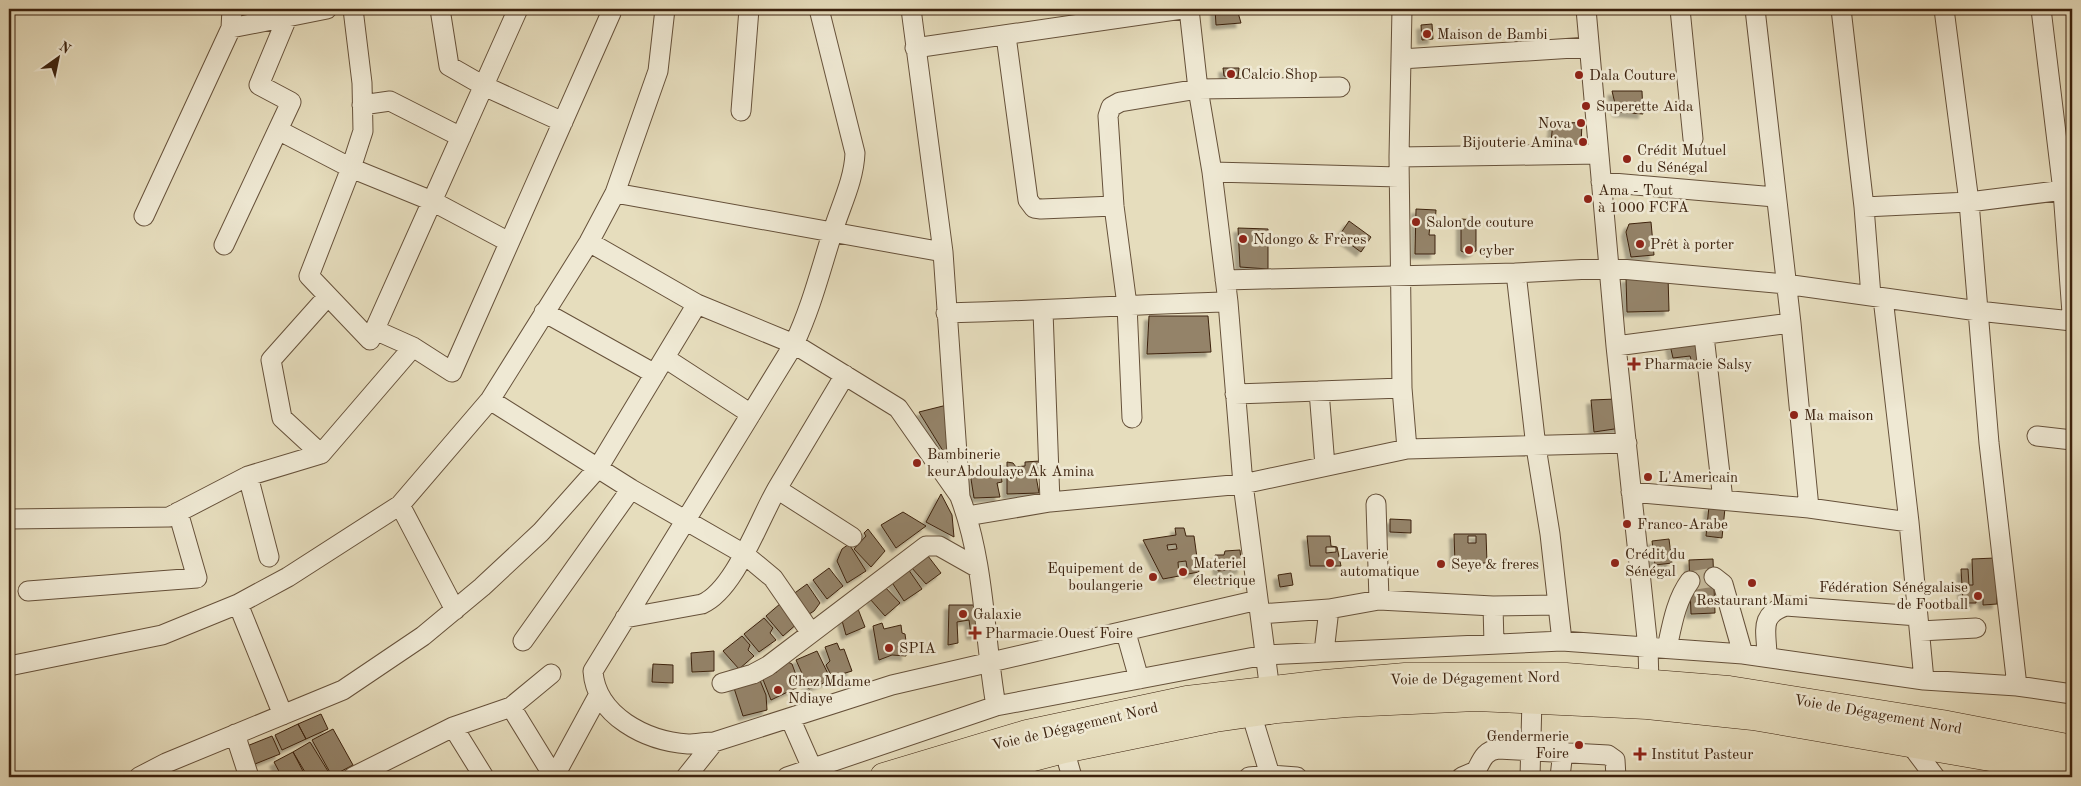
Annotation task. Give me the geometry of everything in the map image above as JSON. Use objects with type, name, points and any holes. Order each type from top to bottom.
[{"type":"highway","name":"Voie de Dégagement Nord","points":[[884,777],[1027,734],[1187,700],[1405,677],[1566,677],[1729,690],[1832,705],[2072,749]]},
{"type":"highway","name":"Voie de Dégagement Nord","points":[[957,777],[1126,735],[1251,713],[1402,699],[1476,697],[1647,706],[1753,716],[1908,741],[2018,770],[2072,771]]},
{"type":"street","points":[[144,216],[231,28],[232,9]]},
{"type":"street","points":[[231,28],[327,9]]},
{"type":"street","points":[[353,9],[363,132],[309,276],[370,340],[518,9]]},
{"type":"street","points":[[440,9],[449,66],[484,86],[563,122]]},
{"type":"street","points":[[375,330],[413,347],[452,372],[611,13],[609,9]]},
{"type":"street","points":[[9,666],[162,634],[238,604],[288,577],[400,505],[490,400],[588,242],[615,193],[658,71],[665,9]]},
{"type":"street","points":[[742,111],[749,9]]},
{"type":"street","points":[[819,9],[855,153],[854,170],[832,234],[810,310],[794,344],[593,671],[594,684],[598,696],[611,713],[633,727],[659,737],[688,744],[714,742],[892,686],[1126,633],[1259,607],[1329,609],[1380,600],[1493,606],[1558,605]]},
{"type":"street","points":[[911,9],[943,252],[960,496],[967,516],[978,568],[996,706]]},
{"type":"street","points":[[915,48],[1182,9]]},
{"type":"street","points":[[1189,9],[1198,89],[1212,172],[1228,302],[1243,484],[1270,690]]},
{"type":"street","points":[[1402,9],[1399,157],[1402,388],[1407,450]]},
{"type":"street","points":[[1586,9],[1616,346],[1648,648],[1649,683]]},
{"type":"street","points":[[1680,9],[1693,139]]},
{"type":"street","points":[[1755,9],[1775,197],[1791,323],[1809,508]]},
{"type":"street","points":[[1842,9],[1864,207],[1909,522],[1924,680]]},
{"type":"street","points":[[1944,9],[1969,202],[1989,443],[2017,686]]},
{"type":"street","points":[[2041,9],[2068,190],[2072,313]]},
{"type":"street","points":[[224,245],[291,102],[258,85],[287,18]]},
{"type":"street","points":[[1006,36],[1028,200],[1034,208],[1041,209],[1114,206]]},
{"type":"street","points":[[1401,59],[1589,47]]},
{"type":"street","points":[[1132,418],[1128,305],[1114,206],[1108,116],[1111,107],[1120,102],[1198,89],[1340,87]]},
{"type":"street","points":[[362,105],[390,101],[461,137]]},
{"type":"street","points":[[278,130],[351,168],[432,201],[509,242]]},
{"type":"street","points":[[1399,157],[1599,154]]},
{"type":"street","points":[[1212,172],[1400,177]]},
{"type":"street","points":[[1601,182],[1775,197]]},
{"type":"street","points":[[1864,207],[1969,202],[2068,190]]},
{"type":"street","points":[[615,193],[832,234],[943,252]]},
{"type":"street","points":[[588,242],[697,304],[794,344],[898,408],[960,496]]},
{"type":"street","points":[[1225,280],[1516,273],[1610,268],[1785,284],[1978,311],[2072,321]]},
{"type":"street","points":[[1516,273],[1536,447],[1550,534],[1562,641]]},
{"type":"street","points":[[321,454],[282,418],[272,360],[328,296]]},
{"type":"street","points":[[946,313],[1043,311],[1128,305],[1228,302]]},
{"type":"street","points":[[139,777],[166,762],[343,690],[423,636],[455,610],[541,532],[598,468],[697,304]]},
{"type":"street","points":[[1043,311],[1050,502]]},
{"type":"street","points":[[544,312],[660,366],[751,414]]},
{"type":"street","points":[[1616,346],[1704,336],[1791,323]]},
{"type":"street","points":[[1704,336],[1724,500]]},
{"type":"street","points":[[10,519],[169,517],[248,476],[321,454],[413,347]]},
{"type":"street","points":[[625,618],[702,604],[712,600],[720,592],[744,554],[777,490],[845,375]]},
{"type":"street","points":[[1236,394],[1402,388]]},
{"type":"street","points":[[1320,391],[1325,466]]},
{"type":"street","points":[[490,400],[631,489],[744,554],[774,578],[811,633]]},
{"type":"street","points":[[2037,436],[2072,440]]},
{"type":"street","points":[[967,516],[1050,502],[1243,484],[1407,450],[1627,443]]},
{"type":"street","points":[[248,476],[269,558]]},
{"type":"street","points":[[523,641],[631,489]]},
{"type":"street","points":[[777,490],[852,538]]},
{"type":"street","points":[[1631,492],[1809,508],[1909,522]]},
{"type":"street","points":[[1376,504],[1380,600]]},
{"type":"street","points":[[400,505],[455,610]]},
{"type":"street","points":[[28,591],[197,578],[178,512]]},
{"type":"street","points":[[722,683],[753,674],[811,633],[926,546],[939,546],[978,568]]},
{"type":"street","points":[[1714,577],[1723,584],[1743,654]]},
{"type":"street","points":[[1667,648],[1675,614],[1684,589],[1690,581]]},
{"type":"street","points":[[238,604],[283,715]]},
{"type":"street","points":[[1493,606],[1494,644]]},
{"type":"street","points":[[1768,657],[1766,622],[1774,610],[1786,606],[1919,624],[1976,628]]},
{"type":"street","points":[[1324,652],[1329,609]]},
{"type":"street","points":[[1126,633],[1139,679]]},
{"type":"street","points":[[787,777],[996,706],[1265,655],[1562,641],[1743,654],[1924,680],[2017,686],[2072,694]]},
{"type":"street","points":[[359,776],[453,727],[511,707],[551,674]]},
{"type":"street","points":[[511,707],[554,777],[598,696]]},
{"type":"street","points":[[1530,777],[1529,750],[1532,699]]},
{"type":"street","points":[[1251,713],[1270,775]]},
{"type":"street","points":[[790,718],[812,768]]},
{"type":"street","points":[[453,727],[484,777]]},
{"type":"street","points":[[235,734],[249,777]]},
{"type":"street","points":[[1908,741],[1935,777]]},
{"type":"street","points":[[686,777],[714,742]]},
{"type":"street","points":[[1064,749],[1072,777]]},
{"type":"street","points":[[1462,777],[1476,771],[1484,755],[1490,750],[1563,751],[1608,755],[1615,760],[1616,777]]},
{"type":"street","points":[[1560,777],[1563,751]]},
{"type":"street","points":[[1249,777],[1270,775],[1297,777]]},
{"type":"building","points":[[1215,9],[1237,9],[1241,23],[1216,25]]},
{"type":"building","points":[[1432,24],[1433,39],[1422,40],[1421,25]]},
{"type":"building","name":"Calcio Shop","points":[[1223,68],[1239,68],[1238,78],[1224,76]]},
{"type":"building","points":[[1612,91],[1642,91],[1643,114],[1617,112]]},
{"type":"building","points":[[1553,122],[1582,123],[1581,145],[1551,142]]},
{"type":"building","points":[[1416,209],[1436,210],[1435,224],[1430,225],[1429,235],[1435,235],[1435,254],[1415,254]]},
{"type":"building","points":[[1461,219],[1476,220],[1476,251],[1468,254],[1461,251]]},
{"type":"building","points":[[1349,221],[1371,237],[1361,252],[1339,236]]},
{"type":"building","name":"Prêt à porter","points":[[1651,222],[1654,255],[1631,257],[1626,232],[1629,224]]},
{"type":"building","points":[[1238,228],[1268,229],[1268,269],[1240,267]]},
{"type":"building","points":[[1668,276],[1669,311],[1627,312],[1626,278]]},
{"type":"building","points":[[1149,316],[1208,316],[1211,352],[1147,354]]},
{"type":"building","points":[[1702,342],[1704,364],[1692,363],[1690,356],[1673,358],[1670,345]]},
{"type":"building","points":[[1616,399],[1621,428],[1594,432],[1591,400]]},
{"type":"building","points":[[951,404],[956,460],[948,459],[919,412]]},
{"type":"building","points":[[1040,461],[1040,474],[1036,476],[1039,493],[1007,494],[1007,462],[1013,463],[1016,467],[1025,466],[1025,462]]},
{"type":"building","points":[[1000,468],[1002,482],[997,483],[1000,497],[974,498],[971,479],[980,469]]},
{"type":"building","points":[[941,494],[952,515],[954,537],[926,522]]},
{"type":"building","points":[[1709,506],[1725,508],[1722,538],[1706,536]]},
{"type":"building","points":[[903,512],[926,526],[896,548],[881,525]]},
{"type":"building","points":[[1390,519],[1411,520],[1411,533],[1390,532]]},
{"type":"building","points":[[1175,528],[1184,528],[1186,536],[1194,536],[1199,572],[1188,574],[1186,561],[1178,562],[1179,576],[1163,579],[1143,540],[1176,535]],"holes":[[[1176,544],[1177,549],[1168,550],[1167,545]]]},
{"type":"building","points":[[868,529],[885,551],[871,567],[854,549],[866,536],[864,533]]},
{"type":"building","points":[[1454,534],[1486,534],[1487,563],[1455,563]],"holes":[[[1468,536],[1476,536],[1476,543],[1468,543]]]},
{"type":"building","points":[[1307,536],[1330,536],[1331,546],[1337,547],[1341,566],[1310,566]],"holes":[[[1326,547],[1336,547],[1336,552],[1326,553]]]},
{"type":"building","points":[[1669,539],[1672,563],[1655,565],[1652,541]]},
{"type":"building","points":[[849,544],[866,571],[847,583],[837,561],[842,549]]},
{"type":"building","points":[[1240,550],[1242,569],[1218,571],[1215,555],[1224,555],[1225,551]]},
{"type":"building","points":[[928,556],[941,573],[926,584],[911,567]]},
{"type":"building","points":[[1995,558],[1997,604],[1983,605],[1983,599],[1976,600],[1976,603],[1963,603],[1961,569],[1968,569],[1969,585],[1973,585],[1972,559]]},
{"type":"building","points":[[1713,559],[1715,613],[1691,614],[1689,560]]},
{"type":"building","points":[[829,568],[843,586],[827,599],[813,580]]},
{"type":"building","points":[[908,569],[922,589],[904,601],[891,581]]},
{"type":"building","points":[[1291,573],[1293,585],[1280,587],[1278,575]]},
{"type":"building","points":[[807,584],[820,603],[814,611],[806,616],[792,595]]},
{"type":"building","points":[[884,586],[900,603],[885,616],[870,599]]},
{"type":"building","points":[[781,603],[798,623],[783,636],[766,616]]},
{"type":"building","points":[[949,605],[976,605],[979,635],[971,635],[969,620],[957,622],[958,643],[948,645]]},
{"type":"building","points":[[858,609],[865,627],[846,635],[841,617]]},
{"type":"building","points":[[764,618],[773,628],[770,633],[776,640],[759,652],[744,634]]},
{"type":"building","points":[[882,623],[884,629],[901,625],[902,633],[905,634],[906,656],[892,655],[879,660],[873,626]]},
{"type":"building","points":[[742,636],[750,645],[748,650],[754,656],[739,669],[723,651]]},
{"type":"building","points":[[837,643],[840,650],[844,649],[852,671],[832,677],[826,665],[830,661],[825,647]]},
{"type":"building","points":[[714,651],[714,671],[692,672],[691,653]]},
{"type":"building","points":[[817,651],[831,680],[809,689],[796,660]]},
{"type":"building","points":[[784,660],[792,664],[800,686],[771,700],[762,677],[777,672],[775,667]]},
{"type":"building","points":[[653,664],[673,665],[673,683],[652,682]]},
{"type":"building","points":[[759,678],[766,695],[767,710],[743,716],[733,685]]},
{"type":"building","points":[[321,714],[328,729],[306,739],[298,724]]},
{"type":"building","points":[[298,724],[306,739],[282,750],[275,735]]},
{"type":"building","points":[[333,729],[353,765],[332,776],[312,740]]},
{"type":"building","points":[[272,736],[280,754],[255,764],[247,746]]},
{"type":"building","points":[[310,742],[331,776],[308,777],[293,752]]},
{"type":"building","points":[[293,752],[306,777],[282,777],[274,762]]},
{"type":"tunnel","points":[[1690,581],[1714,577]]},
{"type":"place","name":"Maison de Bambi","points":[[1427,34]]},
{"type":"place","name":"Calcio Shop","points":[[1231,74]]},
{"type":"place","name":"Dala Couture","points":[[1579,75]]},
{"type":"place","name":"Superette Aida","points":[[1586,106]]},
{"type":"place","name":"Nova","points":[[1581,123]]},
{"type":"place","name":"Bijouterie Amina","points":[[1583,142]]},
{"type":"place","name":"Crédit Mutuel du Sénégal","points":[[1627,159]]},
{"type":"place","name":"Ama - Tout à 1000 FCFA","points":[[1588,199]]},
{"type":"place","name":"Salon de couture","points":[[1416,222]]},
{"type":"place","name":"Ndongo & Frères","points":[[1243,239]]},
{"type":"place","name":"Prêt à porter","points":[[1640,244]]},
{"type":"place","name":"cyber","points":[[1469,250]]},
{"type":"place","name":"Pharmacie Salsy","points":[[1634,364]]},
{"type":"place","name":"Ma maison","points":[[1794,415]]},
{"type":"place","name":"Bambinerie keurAbdoulaye Ak Amina","points":[[917,463]]},
{"type":"place","name":"L'Americain","points":[[1648,477]]},
{"type":"place","name":"Franco-Arabe","points":[[1627,524]]},
{"type":"place","name":"Laverie automatique","points":[[1330,563]]},
{"type":"place","name":"Crédit du Sénégal","points":[[1615,563]]},
{"type":"place","name":"Seye & freres","points":[[1441,564]]},
{"type":"place","name":"Materiel électrique","points":[[1183,572]]},
{"type":"place","name":"Equipement de boulangerie","points":[[1153,577]]},
{"type":"place","name":"Restaurant Mami","points":[[1752,583]]},
{"type":"place","name":"Fédération Sénégalaise de Football","points":[[1978,596]]},
{"type":"place","name":"Galaxie","points":[[963,614]]},
{"type":"place","name":"Pharmacie Ouest Foire","points":[[975,633]]},
{"type":"place","name":"SPIA","points":[[889,648]]},
{"type":"place","name":"Chez Mdame Ndiaye","points":[[778,690]]},
{"type":"place","name":"Gendermerie Foire","points":[[1579,745]]},
{"type":"place","name":"Institut Pasteur","points":[[1640,754]]}]
